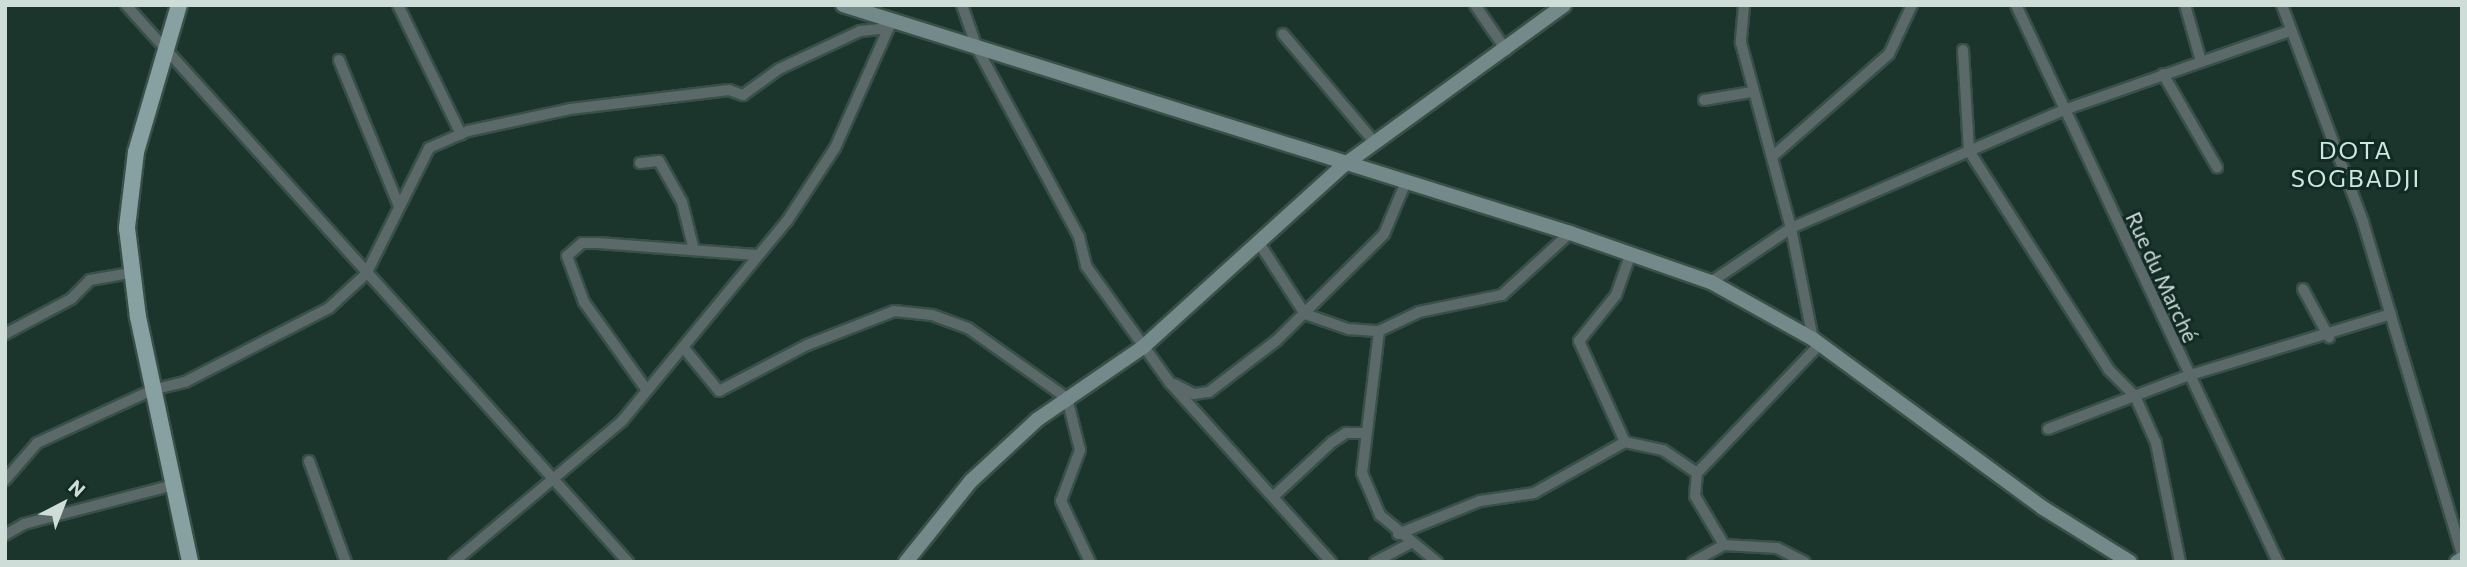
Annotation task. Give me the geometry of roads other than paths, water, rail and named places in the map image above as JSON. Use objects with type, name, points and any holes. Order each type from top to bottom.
[{"type":"main road","points":[[179,5],[164,46],[129,188],[129,273],[190,562]]},
{"type":"street","points":[[125,5],[552,479],[580,502],[628,562]]},
{"type":"street","points":[[398,5],[461,134]]},
{"type":"street","points":[[843,5],[891,25],[977,48],[1344,165],[1570,233],[1711,282],[1817,342],[2043,508],[2130,562]]},
{"type":"street","points":[[962,5],[977,48],[1079,237],[1086,266],[1170,383],[1331,562]]},
{"type":"street","points":[[1475,5],[1506,50]]},
{"type":"street","points":[[906,562],[971,481],[1068,398],[1143,347],[1261,246],[1344,165],[1506,50],[1564,5]]},
{"type":"street","points":[[1744,5],[1741,43],[1752,92],[1773,156],[1817,342]]},
{"type":"street","points":[[1773,156],[1889,54],[1912,5]]},
{"type":"street","name":"Rue du Marché","points":[[2015,5],[2187,376],[2278,562]]},
{"type":"street","points":[[2185,5],[2202,61]]},
{"type":"street","points":[[2282,5],[2288,31],[2347,178],[2391,314],[2460,559]]},
{"type":"street","points":[[5,480],[37,443],[152,390],[185,382],[286,334],[329,308],[366,274],[429,148],[461,134],[570,109],[729,90],[743,95],[779,69],[860,31],[891,25]]},
{"type":"street","points":[[454,562],[622,421],[683,347],[829,159],[891,25]]},
{"type":"street","points":[[1711,282],[1791,228],[2064,110],[2288,31]]},
{"type":"street","points":[[1283,34],[1375,143]]},
{"type":"street","points":[[1963,50],[1969,151],[2109,370],[2136,396],[2156,443],[2180,562]]},
{"type":"street","points":[[339,60],[399,206]]},
{"type":"street","points":[[2163,74],[2217,167]]},
{"type":"street","points":[[1704,100],[1752,92]]},
{"type":"street","points":[[640,163],[659,161],[682,202],[693,246]]},
{"type":"street","points":[[1170,383],[1194,394],[1209,392],[1305,314],[1384,234],[1406,182]]},
{"type":"street","points":[[1261,246],[1305,314],[1348,329],[1378,331],[1419,312],[1502,295],[1570,233]]},
{"type":"street","points":[[646,389],[584,303],[567,256],[582,243],[693,246],[757,255]]},
{"type":"street","points":[[1625,442],[1579,341],[1616,295],[1631,253]]},
{"type":"street","points":[[5,334],[71,299],[90,280],[129,273]]},
{"type":"street","points":[[2303,289],[2329,337]]},
{"type":"street","points":[[683,347],[719,391],[729,390],[807,345],[894,310],[932,315],[1003,348],[1068,398],[1080,450],[1061,501],[1090,562]]},
{"type":"street","points":[[2048,429],[2187,376],[2329,337],[2391,314]]},
{"type":"street","points":[[1378,331],[1363,432],[1366,488],[1398,534],[1437,562]]},
{"type":"street","points":[[1724,545],[1695,496],[1697,473],[1817,342]]},
{"type":"street","points":[[1273,496],[1332,442],[1346,433],[1363,432]]},
{"type":"street","points":[[1398,534],[1480,501],[1534,492],[1625,442],[1663,450],[1697,473]]},
{"type":"street","points":[[309,461],[346,562]]},
{"type":"street","points":[[5,535],[24,524],[174,485]]},
{"type":"street","points":[[1376,562],[1409,544]]},
{"type":"street","points":[[1693,562],[1724,545],[1777,548],[1805,562]]},
{"type":"district","name":"DOTA SOGBADJI","points":[[2356,164]]}]
